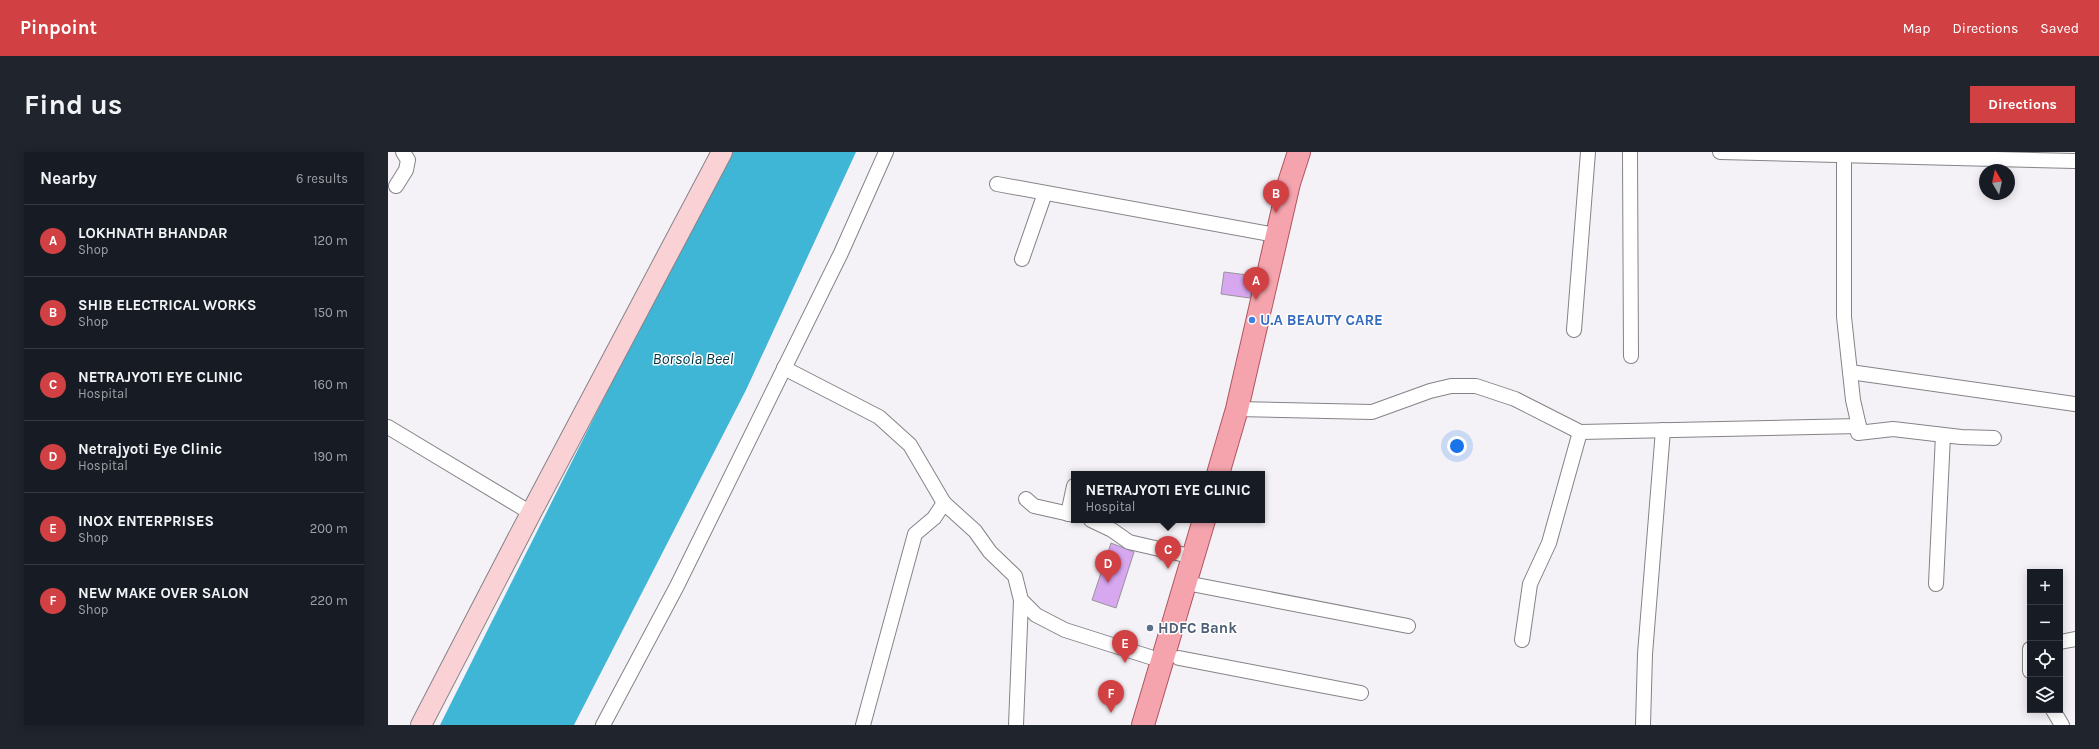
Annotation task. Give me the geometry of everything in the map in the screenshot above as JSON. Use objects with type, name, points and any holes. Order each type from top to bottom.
[{"type":"main road","points":[[1219,471],[1237,409],[1276,234],[1289,183],[1299,152]]},
{"type":"main road","points":[[1143,725],[1184,592],[1203,523]]},
{"type":"main road","points":[[1129,725],[1162,616],[1184,592]]},
{"type":"main road","points":[[1158,725],[1179,658],[1186,616],[1184,592]]},
{"type":"street","points":[[396,186],[406,170],[408,160],[403,152]]},
{"type":"street","points":[[422,725],[531,513],[722,152]]},
{"type":"street","points":[[604,725],[677,586],[841,253],[886,152]]},
{"type":"street","points":[[1574,330],[1588,152]]},
{"type":"street","points":[[1630,152],[1631,356]]},
{"type":"street","points":[[1720,152],[1844,155],[2021,156],[2075,161]]},
{"type":"street","points":[[1844,155],[1844,317],[1853,400],[1859,426],[1858,433],[1893,429],[1943,435],[1994,438]]},
{"type":"street","points":[[997,184],[1276,234]]},
{"type":"street","points":[[1022,259],[1045,193]]},
{"type":"street","points":[[784,368],[879,416],[910,445],[944,503],[975,531],[990,552],[1015,576],[1021,600],[1016,725]]},
{"type":"street","points":[[1850,372],[2075,404]]},
{"type":"street","points":[[1237,409],[1372,412],[1430,391],[1451,386],[1476,386],[1515,399],[1580,432],[1859,426]]},
{"type":"street","points":[[388,427],[531,513]]},
{"type":"street","points":[[1643,725],[1645,654],[1663,430]]},
{"type":"street","points":[[1522,640],[1530,584],[1549,543],[1580,432]]},
{"type":"street","points":[[1936,584],[1943,435]]},
{"type":"street","points":[[1026,499],[1034,506],[1071,514]]},
{"type":"street","points":[[863,725],[915,534],[934,518],[944,503]]},
{"type":"street","points":[[1106,523],[1129,542],[1194,557]]},
{"type":"street","points":[[1184,592],[1408,626]]},
{"type":"street","points":[[1021,600],[1036,615],[1066,630],[1150,657]]},
{"type":"street","points":[[2063,641],[2075,639]]},
{"type":"street","points":[[1179,658],[1361,693]]},
{"type":"street","points":[[2055,713],[2062,725]]},
{"type":"water","name":"Borsola Beel","points":[[727,152],[856,152],[746,390],[574,725],[440,725]]},
{"type":"building","points":[[1224,272],[1255,276],[1250,298],[1221,294]]},
{"type":"building","points":[[1111,543],[1134,552],[1116,608],[1092,600]]},
{"type":"place","name":"SHIB ELECTRICAL WORKS","points":[[1276,213]]},
{"type":"place","name":"LOKHNATH BHANDAR","points":[[1256,300]]},
{"type":"place","name":"U.A BEAUTY CARE","points":[[1252,320]]},
{"type":"place","name":"NETRAJYOTI EYE CLINIC","points":[[1168,569]]},
{"type":"place","name":"Netrajyoti Eye Clinic","points":[[1108,583]]},
{"type":"place","name":"HDFC Bank","points":[[1150,628]]},
{"type":"place","name":"INOX ENTERPRISES","points":[[1125,663]]},
{"type":"place","name":"NEW MAKE OVER SALON","points":[[1111,713]]}]
